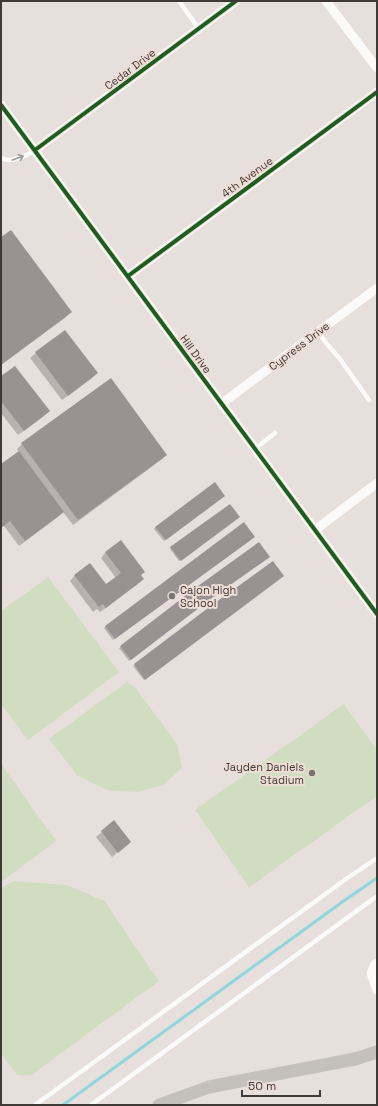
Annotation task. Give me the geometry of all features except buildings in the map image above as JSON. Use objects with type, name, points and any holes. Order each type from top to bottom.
[{"type":"main road","points":[[159,1105],[209,1086],[355,1059],[377,1052]]},
{"type":"street","name":"Cedar Drive","points":[[35,150],[236,1]]},
{"type":"street","points":[[326,1],[377,68]]},
{"type":"street","name":"4th Avenue","points":[[128,276],[377,92]]},
{"type":"street","name":"Hill Drive","points":[[1,105],[377,614]]},
{"type":"street","name":"Cypress Drive","points":[[221,404],[377,288]]},
{"type":"street","points":[[315,530],[377,483]]},
{"type":"street","points":[[377,963],[375,964],[371,973],[377,990]]},
{"type":"lane","points":[[179,1],[199,29]]},
{"type":"lane","points":[[1,158],[4,160],[16,159],[35,150]]},
{"type":"lane","points":[[318,332],[340,359],[369,400]]},
{"type":"lane","points":[[255,449],[275,433]]},
{"type":"lane","points":[[35,1105],[377,858]]},
{"type":"lane","points":[[91,1105],[377,896]]},
{"type":"green space","points":[[48,577],[119,672],[28,740],[1,704],[1,611]]},
{"type":"green space","points":[[127,682],[137,690],[177,744],[182,768],[163,785],[137,792],[107,790],[78,776],[49,739]]},
{"type":"green space","name":"Jayden Daniels Stadium","points":[[344,704],[377,750],[377,796],[249,887],[195,810]]},
{"type":"green space","points":[[1,764],[56,841],[1,882]]},
{"type":"green space","points":[[14,881],[67,885],[104,901],[159,981],[30,1076],[17,1075],[1,1053],[1,888]]},
{"type":"waterway","points":[[63,1105],[377,878]]},
{"type":"cycle path","points":[[35,150],[236,1]]},
{"type":"cycle path","points":[[128,276],[377,92]]},
{"type":"cycle path","points":[[1,105],[377,614]]},
{"type":"place","name":"Cajon High School","points":[[172,596]]},
{"type":"place","name":"Jayden Daniels Stadium","points":[[312,773]]}]
